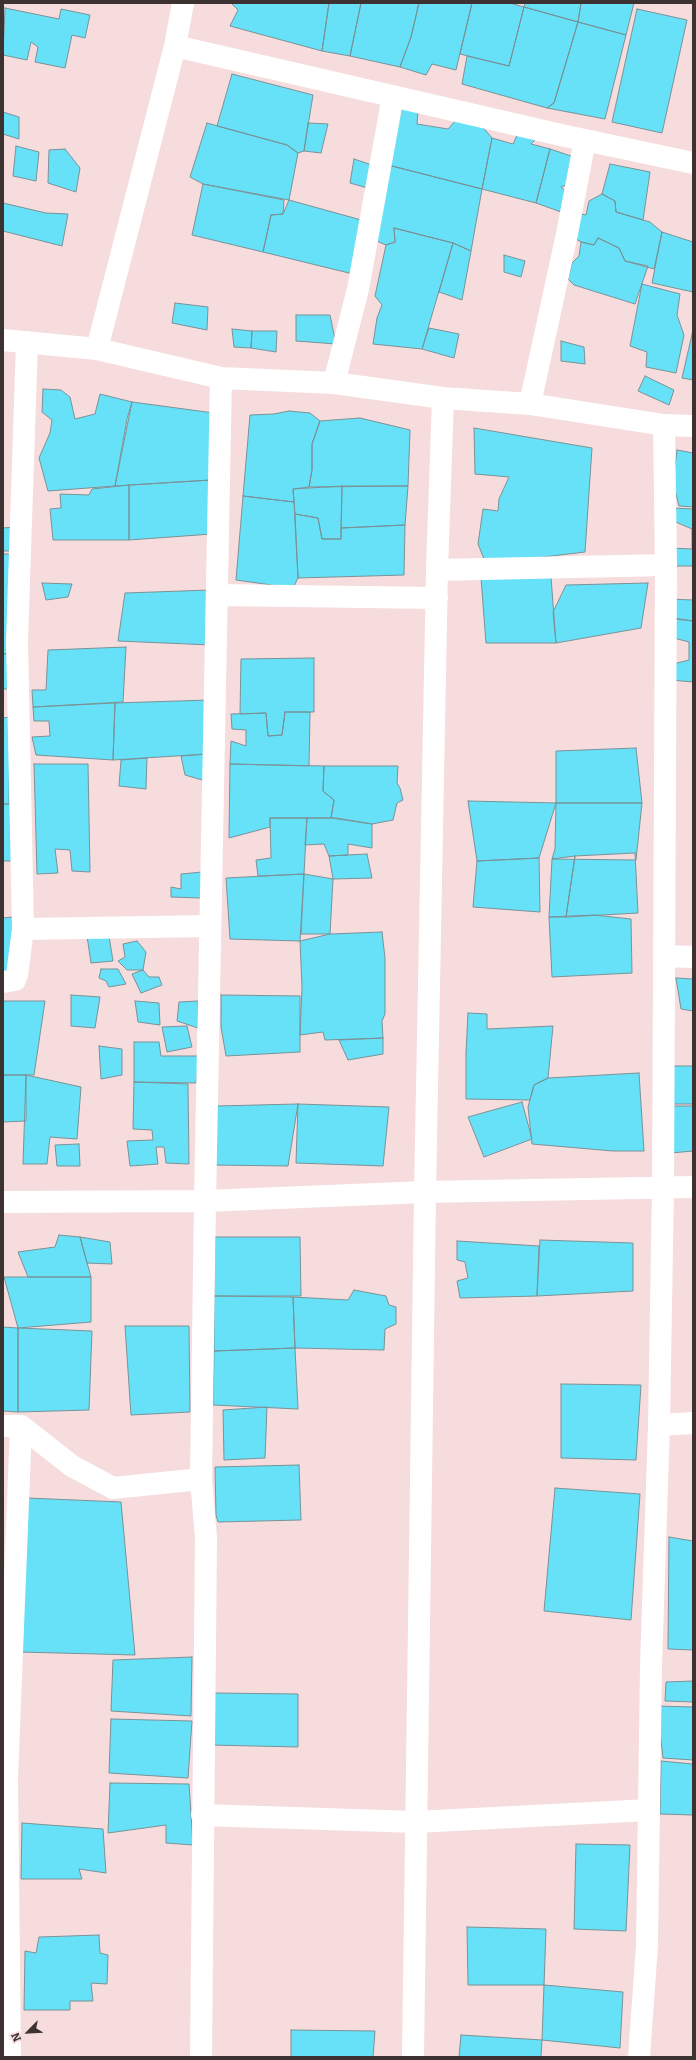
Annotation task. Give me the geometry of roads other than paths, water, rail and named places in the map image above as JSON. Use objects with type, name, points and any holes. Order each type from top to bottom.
[{"type":"street","points":[[97,349],[175,46],[184,3]]},
{"type":"street","points":[[175,46],[585,140],[693,163]]},
{"type":"street","points":[[334,383],[358,289],[393,96]]},
{"type":"street","points":[[530,404],[567,234],[585,140]]},
{"type":"street","points":[[3,340],[97,349],[221,378],[334,383],[444,398],[530,404],[664,425],[693,426]]},
{"type":"street","points":[[3,982],[15,980],[17,976],[23,929],[10,701],[17,633],[27,342]]},
{"type":"street","points":[[201,2057],[202,1815],[206,1538],[201,1480],[221,378]]},
{"type":"street","points":[[413,2057],[425,1192],[437,570],[444,398]]},
{"type":"street","points":[[640,2057],[647,1945],[663,1188],[666,565],[664,425]]},
{"type":"street","points":[[437,570],[666,565]]},
{"type":"street","points":[[217,595],[437,598]]},
{"type":"street","points":[[23,929],[210,926]]},
{"type":"street","points":[[664,956],[693,957]]},
{"type":"street","points":[[3,1202],[205,1201],[425,1192],[693,1187]]},
{"type":"street","points":[[659,1426],[693,1423]]},
{"type":"street","points":[[12,1426],[72,1466],[113,1488],[201,1480]]},
{"type":"street","points":[[10,2057],[5,1778],[12,1426]]},
{"type":"street","points":[[202,1815],[416,1822],[649,1810]]}]
